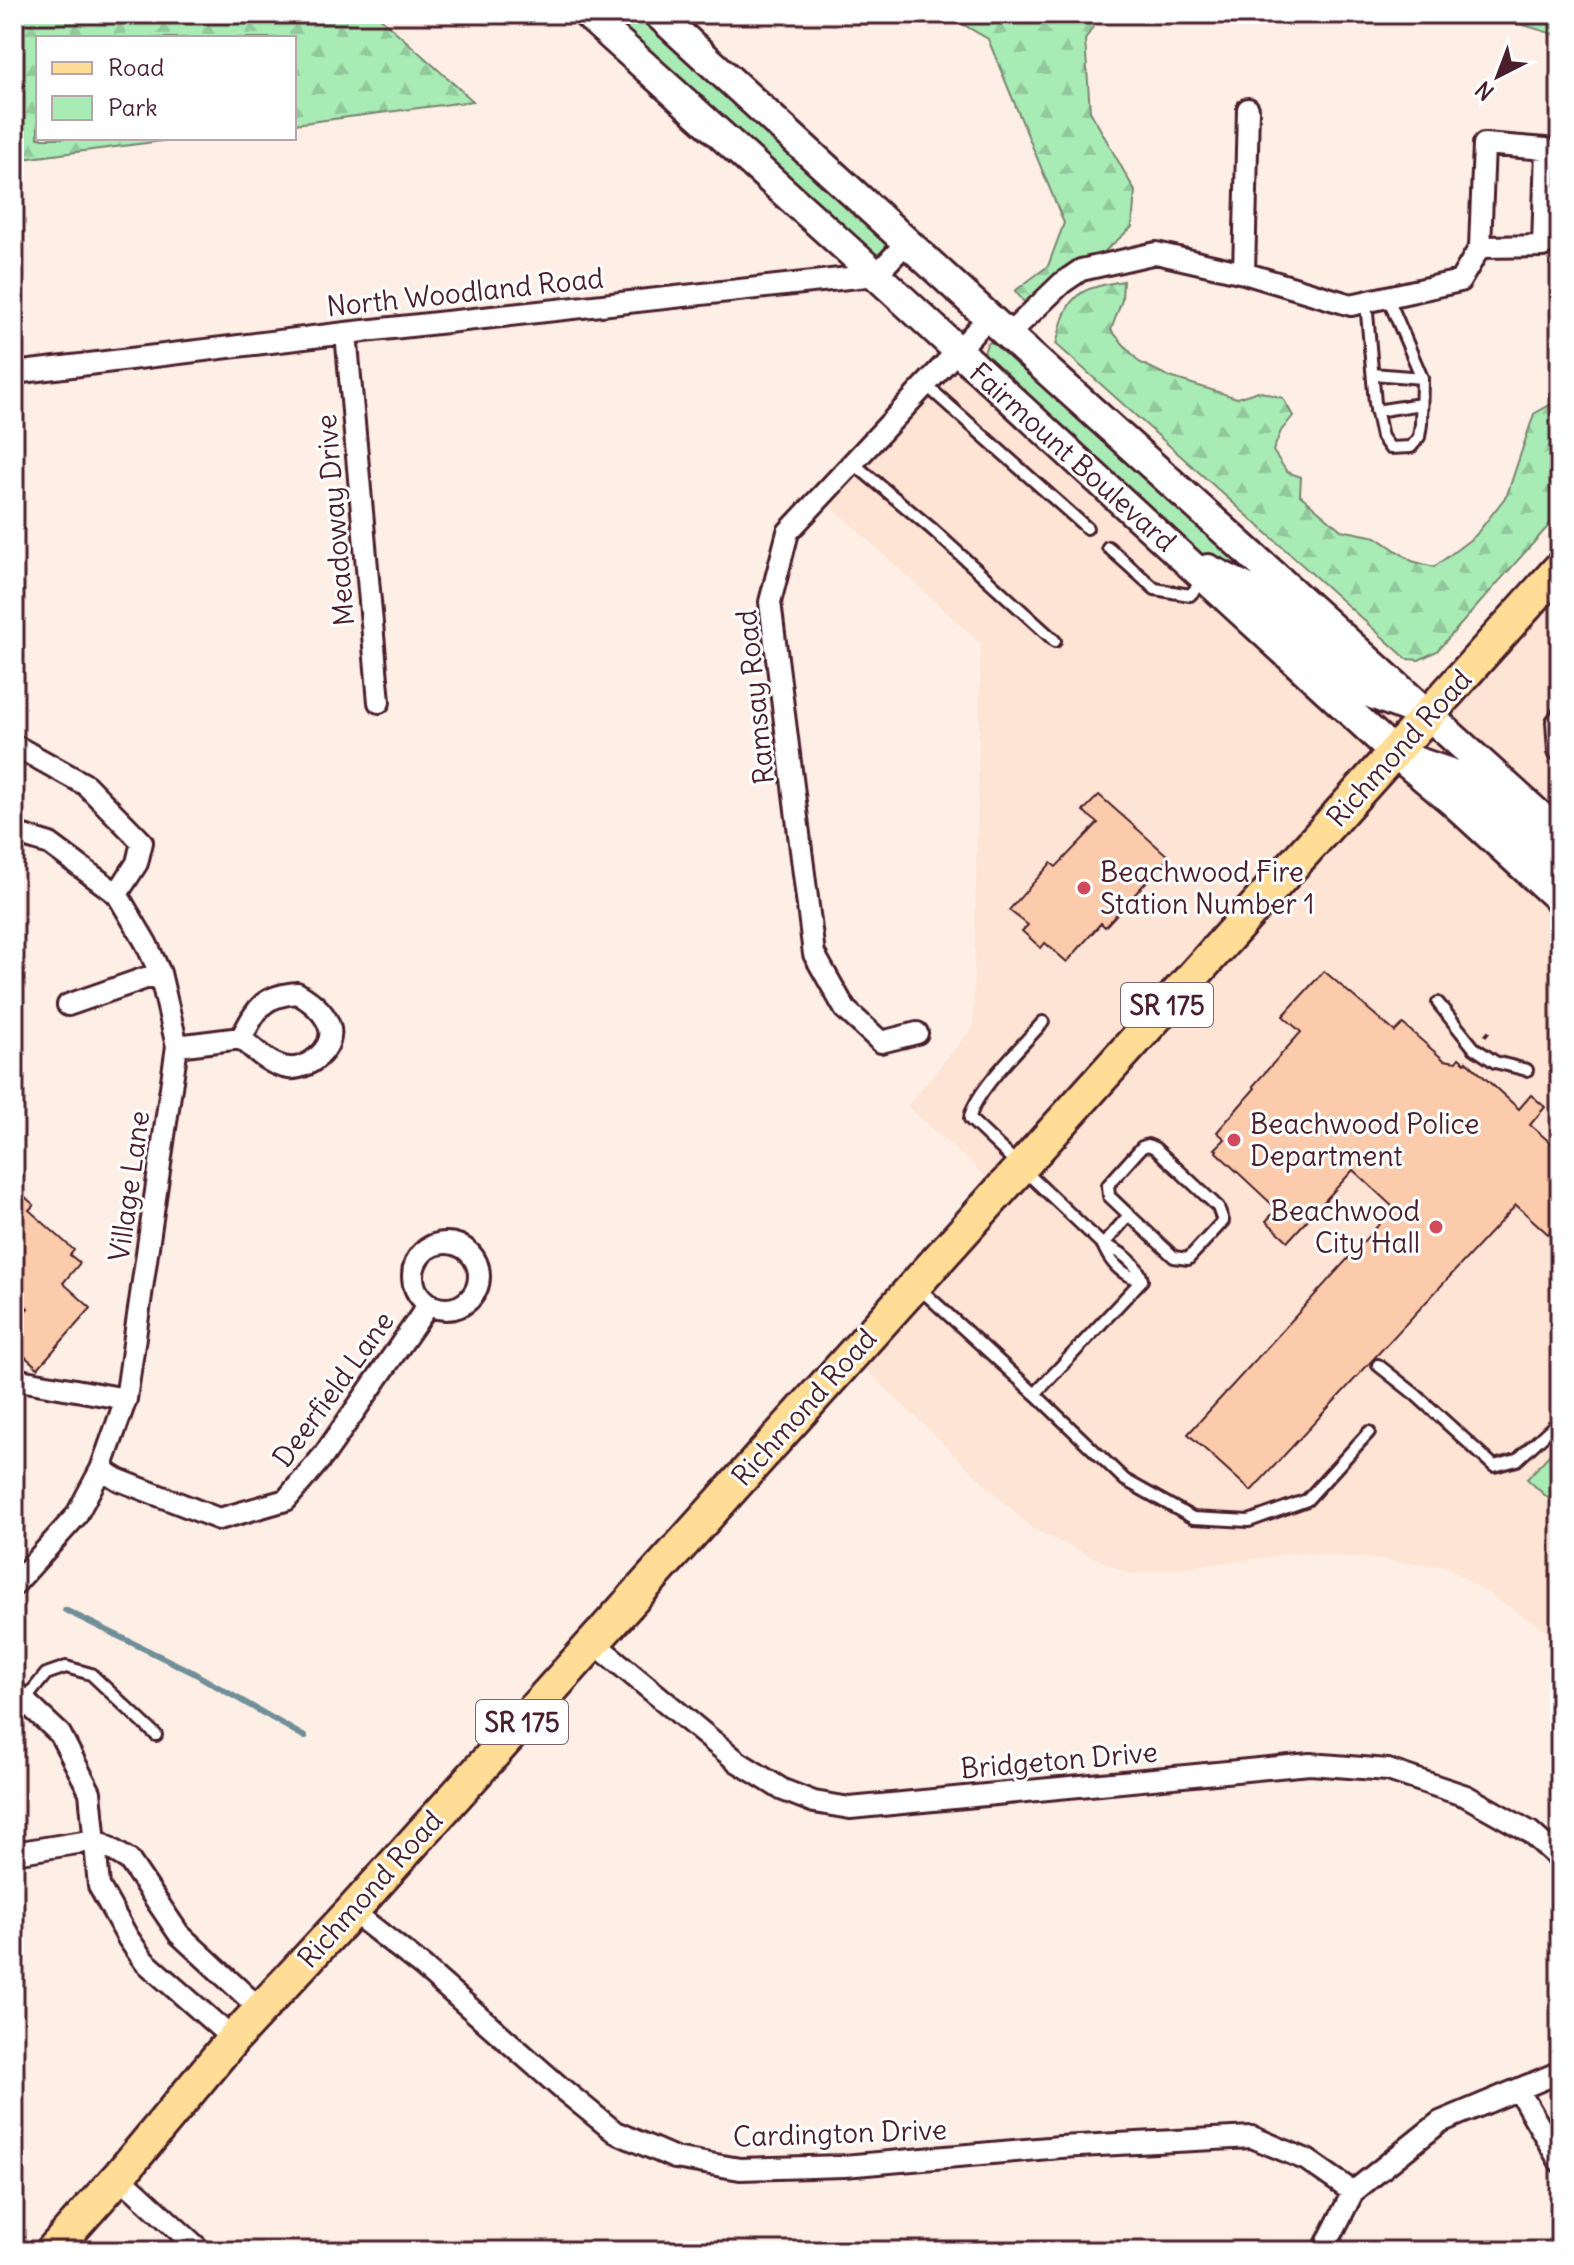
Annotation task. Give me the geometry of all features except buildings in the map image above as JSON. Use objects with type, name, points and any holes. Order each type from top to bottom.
[{"type":"main road","name":"Richmond Road","points":[[52,2251],[233,2039],[352,1911],[1560,568]]},
{"type":"street","name":"Fairmount Boulevard","points":[[587,14],[876,275],[1395,753],[1560,900]]},
{"type":"street","name":"Fairmount Boulevard","points":[[658,14],[1560,834]]},
{"type":"street","points":[[1244,273],[1248,109]]},
{"type":"street","points":[[1484,144],[1546,149],[1543,246],[1480,247],[1484,144]]},
{"type":"street","points":[[876,275],[908,241]]},
{"type":"street","name":"Ramsay Road","points":[[917,1033],[881,1042],[845,1009],[814,954],[770,602],[788,532],[957,352],[1081,270],[1156,253],[1244,273],[1351,305],[1460,281],[1480,247]]},
{"type":"street","name":"North Woodland Road","points":[[14,373],[876,275]]},
{"type":"street","name":"Meadoway Drive","points":[[346,333],[379,702]]},
{"type":"street","points":[[1179,554],[1261,595],[1372,694],[1428,717]]},
{"type":"street","points":[[14,745],[86,785],[142,842],[137,863],[117,894]]},
{"type":"street","points":[[1395,753],[1465,778],[1560,864]]},
{"type":"street","name":"Village Lane","points":[[14,833],[50,844],[117,894],[160,973],[177,1046],[126,1399],[101,1469],[76,1516],[14,1585]]},
{"type":"street","points":[[68,1005],[160,973]]},
{"type":"street","points":[[177,1046],[241,1038]]},
{"type":"street","name":"Deerfield Lane","points":[[101,1469],[119,1480],[219,1519],[286,1500],[324,1455],[429,1304]]},
{"type":"street","points":[[14,1379],[126,1399]]},
{"type":"street","name":"Bridgeton Drive","points":[[593,1642],[738,1762],[783,1790],[814,1802],[850,1808],[1310,1764],[1388,1770],[1466,1796],[1530,1832],[1560,1859]]},
{"type":"street","points":[[19,1696],[60,1734],[90,1792],[99,1886],[136,1949],[144,1961],[233,2039]]},
{"type":"street","points":[[14,1853],[96,1840],[129,1860],[179,1934],[260,2009]]},
{"type":"street","name":"Cardington Drive","points":[[352,1911],[422,1966],[615,2132],[675,2158],[740,2169],[844,2166],[1060,2147],[1252,2137],[1307,2160],[1353,2192]]},
{"type":"street","points":[[1323,2251],[1353,2192],[1440,2122],[1560,2072]]},
{"type":"street","points":[[1519,2091],[1560,2162]]},
{"type":"street","points":[[119,2176],[201,2251]]},
{"type":"lane","points":[[1366,302],[1376,411],[1382,437],[1390,448],[1411,447],[1419,437],[1422,378],[1388,298]]},
{"type":"lane","points":[[1373,374],[1422,378]]},
{"type":"lane","points":[[926,385],[1087,528]]},
{"type":"lane","points":[[1376,411],[1421,404]]},
{"type":"lane","points":[[852,462],[932,529],[1055,641]]},
{"type":"lane","points":[[1108,547],[1155,589],[1190,595],[1205,579]]},
{"type":"lane","points":[[1560,711],[1552,721],[1554,752],[1560,757]]},
{"type":"lane","points":[[1438,1003],[1474,1048],[1495,1062],[1527,1070]]},
{"type":"lane","points":[[1035,1394],[1142,1280],[1129,1278],[1109,1259],[1103,1245],[970,1119],[979,1096],[1043,1022]]},
{"type":"lane","points":[[1148,1145],[1218,1207],[1223,1221],[1188,1259],[1182,1260],[1174,1257],[1129,1215],[1109,1196],[1108,1185],[1142,1147],[1148,1145]]},
{"type":"lane","points":[[1103,1245],[1129,1215]]},
{"type":"lane","points":[[914,1284],[1125,1480],[1193,1518],[1249,1521],[1307,1500],[1369,1432]]},
{"type":"lane","points":[[1378,1365],[1494,1466],[1517,1460],[1560,1420]]},
{"type":"lane","points":[[19,1696],[46,1674],[66,1667],[91,1674],[156,1735]]},
{"type":"path","points":[[1481,1041],[1493,1027]]},
{"type":"shaded area","points":[[989,317],[1428,716],[1560,568],[1560,1640],[1446,1566],[1302,1553],[1130,1574],[1031,1528],[851,1355],[999,1189],[907,1106],[973,1027],[981,644],[821,497]]},
{"type":"green space","points":[[14,14],[376,14],[473,101],[296,124],[296,36],[36,36],[36,140],[169,140],[14,160]]},
{"type":"green space","points":[[600,14],[644,14],[883,231],[887,241],[884,251],[875,256]]},
{"type":"green space","points":[[956,14],[1101,14],[1085,40],[1090,111],[1135,191],[1132,227],[1085,269],[1030,304],[1025,303],[1015,291],[1048,266],[1064,223],[988,39],[959,22]]},
{"type":"green space","points":[[1487,14],[1560,14],[1560,36]]},
{"type":"green space","points":[[1123,281],[1122,300],[1111,330],[1139,362],[1170,377],[1237,398],[1258,391],[1283,398],[1293,416],[1281,431],[1273,451],[1287,472],[1301,477],[1300,495],[1341,530],[1376,537],[1412,561],[1434,567],[1475,536],[1507,495],[1534,414],[1560,399],[1560,513],[1437,651],[1419,660],[1407,659],[1056,344],[1072,301],[1086,290]]},
{"type":"green space","points":[[997,339],[1271,581],[1264,588],[1184,544],[983,356],[987,344]]},
{"type":"green space","points":[[1560,1443],[1560,1509],[1527,1479]]},
{"type":"waterway","points":[[65,1610],[192,1672],[305,1737]]},
{"type":"place","name":"Beachwood Fire Station Number 1","points":[[1084,888]]},
{"type":"place","name":"Beachwood Police Department","points":[[1234,1140]]},
{"type":"place","name":"Beachwood City Hall","points":[[1436,1227]]}]
